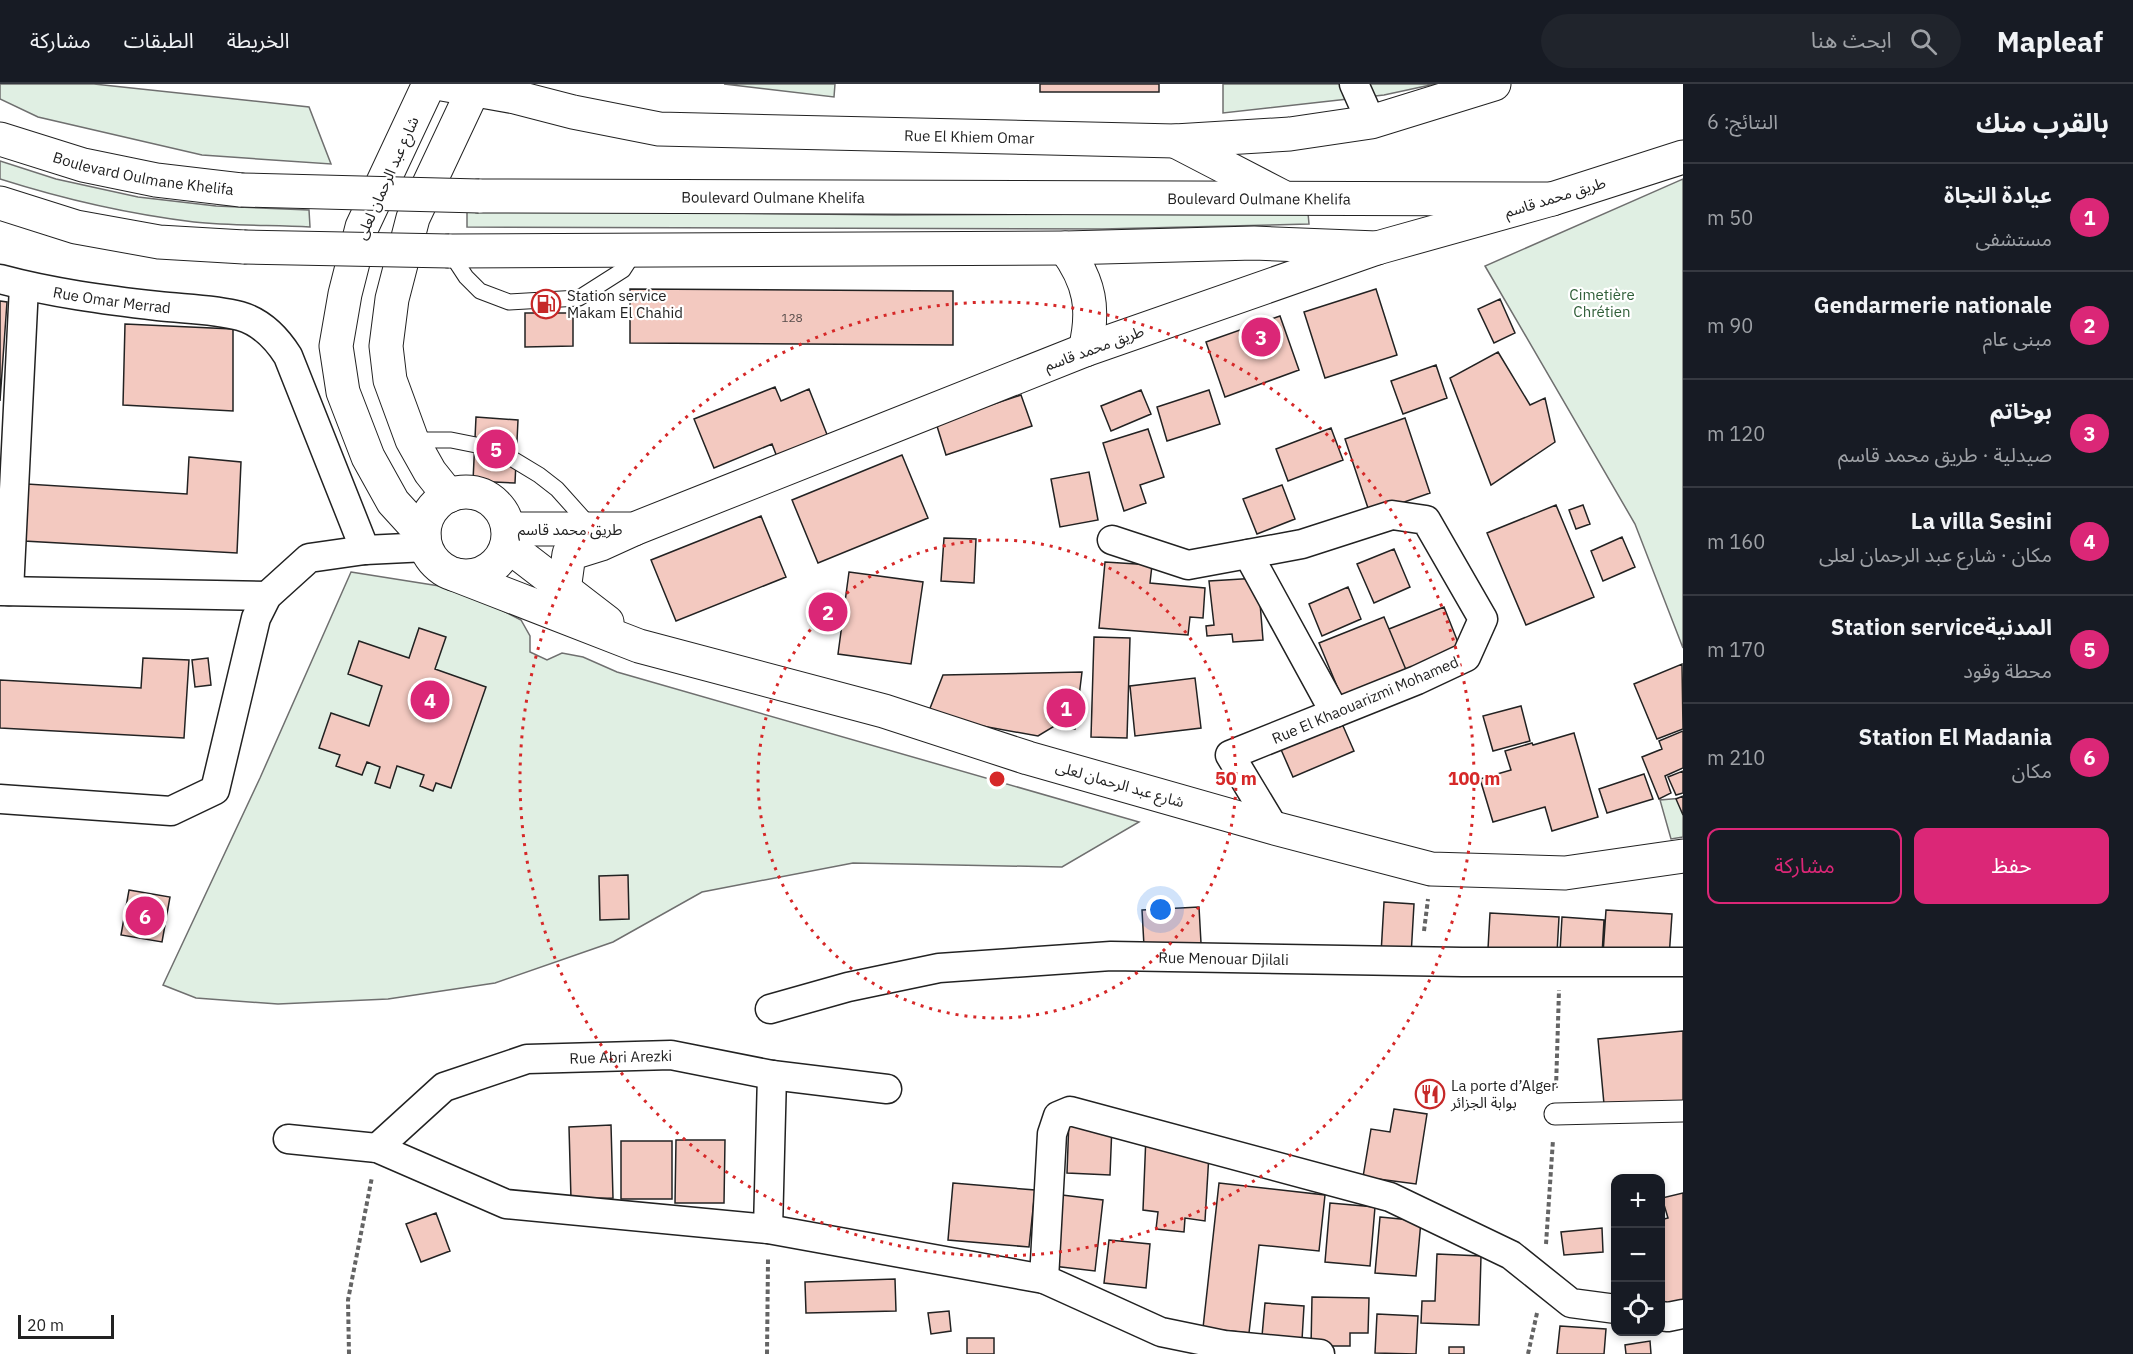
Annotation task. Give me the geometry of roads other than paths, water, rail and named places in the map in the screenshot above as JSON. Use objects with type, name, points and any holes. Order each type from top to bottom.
[{"type":"main road","name":"شارع عبد الرحمان لعلى","points":[[425,542],[393,502],[368,457],[343,392],[336,346],[345,294],[362,227],[429,84]]},
{"type":"main road","name":"Rue El Khiem Omar","points":[[442,84],[476,86],[573,112],[659,129],[1175,141],[1290,134],[1371,122],[1494,84]]},
{"type":"main road","points":[[449,496],[430,472],[412,440],[390,380],[386,346],[392,299],[413,218],[476,86]]},
{"type":"main road","name":"Boulevard Oulmane Khelifa","points":[[0,139],[83,165],[156,180],[241,190],[479,196],[1552,199]]},
{"type":"main road","points":[[1175,141],[1285,199]]},
{"type":"main road","name":"طريق محمد قاسم","points":[[508,537],[591,528],[634,529],[1084,350],[1377,248],[1552,199],[1683,157]]},
{"type":"main road","points":[[1334,199],[1349,218],[1350,234],[1334,247]]},
{"type":"main road","points":[[0,203],[76,227],[149,240],[244,247],[449,251],[1065,248],[1254,243],[1377,248]]},
{"type":"main road","points":[[1065,248],[1078,266],[1087,285],[1090,318],[1084,350]]},
{"type":"main road","points":[[462,492],[475,493],[487,498],[497,506],[505,517],[508,537],[500,560],[488,570],[472,576],[456,575],[443,569],[433,560],[425,542],[427,520],[436,506],[449,496],[462,492]]},
{"type":"main road","points":[[564,590],[569,554],[601,544],[634,529]]},
{"type":"main road","name":"شارع عبد الرحمان لعلى","points":[[508,537],[564,590],[639,646]]},
{"type":"main road","name":"شارع عبد الرحمان لعلى","points":[[456,575],[639,646],[884,711],[1028,758],[1274,828],[1431,869],[1565,873],[1609,866]]},
{"type":"main road","points":[[1609,866],[1683,856]]},
{"type":"main road","points":[[1609,866],[1683,864]]},
{"type":"street","points":[[1354,84],[1371,122]]},
{"type":"street","points":[[12,282],[4,591],[267,596]]},
{"type":"street","name":"Rue Omar Merrad","points":[[12,282],[98,299],[225,313],[240,316],[268,331],[288,356],[365,550]]},
{"type":"street","name":"Rue El Khaouarizmi Mohamed","points":[[1112,540],[1188,565],[1302,544],[1392,516],[1426,520],[1483,619],[1466,657],[1417,680],[1230,755],[1274,828]]},
{"type":"street","points":[[0,799],[171,811],[214,790],[256,618],[267,596],[309,558],[425,542]]},
{"type":"street","points":[[1248,554],[1335,713]]},
{"type":"street","name":"Rue Menouar Djilali","points":[[770,1009],[848,987],[939,968],[1111,956],[1559,963],[1683,962]]},
{"type":"street","name":"Rue Abri Arezki","points":[[377,1148],[444,1087],[527,1059],[671,1055],[772,1075],[887,1089]]},
{"type":"street","points":[[768,1228],[772,1075]]},
{"type":"street","points":[[1044,1279],[1052,1134],[1058,1116],[1070,1111],[1390,1197],[1511,1255],[1571,1303],[1611,1309]]},
{"type":"street","points":[[1555,1114],[1683,1111]]},
{"type":"street","points":[[288,1139],[377,1148],[506,1204],[768,1228],[1044,1279],[1161,1332],[1224,1345],[1320,1354]]},
{"type":"street","points":[[1665,1317],[1683,1314]]},
{"type":"lane","points":[[449,251],[466,277],[480,291],[509,302],[579,298],[622,270],[636,250]]},
{"type":"lane","points":[[412,440],[451,440],[496,449],[539,475],[557,489],[591,528]]},
{"type":"place","name":"Station service Makam El Chahid","points":[[546,304]]},
{"type":"place","name":"بوخاتم","points":[[1261,337]]},
{"type":"place","name":"المدنيةStation service","points":[[496,449]]},
{"type":"place","name":"Gendarmerie nationale","points":[[828,612]]},
{"type":"place","name":"La villa Sesini","points":[[430,700]]},
{"type":"place","name":"عيادة النجاة","points":[[1066,708]]},
{"type":"place","name":"Station El Madania","points":[[145,916]]},
{"type":"place","name":"La porte d’Alger بوابة الجزائر","points":[[1430,1094]]},
{"type":"park label","name":"Cimetière Chrétien","points":[[1602,302]]}]
